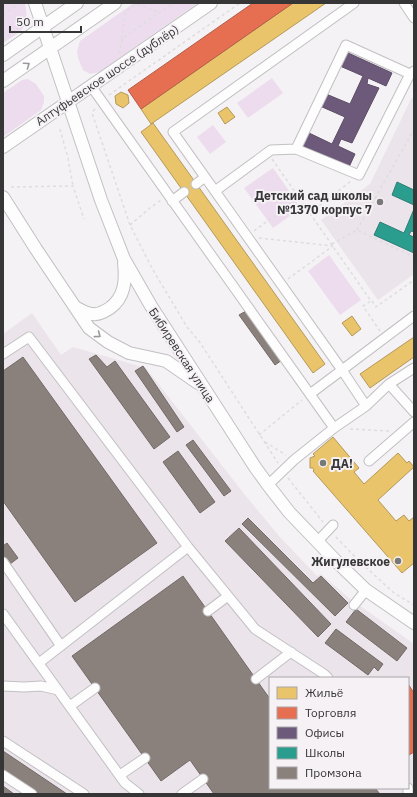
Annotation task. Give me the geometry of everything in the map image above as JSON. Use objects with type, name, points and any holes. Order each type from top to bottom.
[{"type":"main road","points":[[3,55],[77,3]]},
{"type":"main road","points":[[3,81],[115,3]]},
{"type":"main road","name":"Алтуфьевское шоссе (дублёр)","points":[[3,147],[211,3]]},
{"type":"main road","name":"Бибиревская улица","points":[[37,8],[100,200],[124,258],[151,306],[268,485],[300,525],[366,590],[414,624]]},
{"type":"main road","points":[[3,197],[89,328],[108,342],[129,353],[166,361],[202,386]]},
{"type":"main road","points":[[73,305],[86,313],[99,314],[114,305],[119,299],[124,288],[126,275],[124,258]]},
{"type":"lane","points":[[354,3],[173,132],[366,406]]},
{"type":"lane","points":[[404,3],[414,18]]},
{"type":"lane","points":[[215,191],[271,150],[296,149],[359,175],[412,73],[346,45],[296,149]]},
{"type":"lane","points":[[91,86],[334,428]]},
{"type":"lane","points":[[196,184],[205,178]]},
{"type":"lane","points":[[170,198],[184,192]]},
{"type":"lane","points":[[310,394],[414,316]]},
{"type":"lane","points":[[3,354],[29,337],[188,547],[255,629],[327,677]]},
{"type":"lane","points":[[268,485],[294,460],[334,428],[366,406],[390,384],[414,368]]},
{"type":"lane","points":[[390,384],[414,412]]},
{"type":"lane","points":[[369,460],[414,422]]},
{"type":"lane","points":[[317,542],[331,527]]},
{"type":"lane","points":[[39,663],[188,547]]},
{"type":"lane","points":[[3,562],[61,646]]},
{"type":"lane","points":[[354,605],[366,590]]},
{"type":"lane","points":[[208,611],[228,596]]},
{"type":"lane","points":[[3,614],[125,783],[139,794]]},
{"type":"lane","points":[[256,679],[291,652]]},
{"type":"lane","points":[[3,686],[41,686],[58,690]]},
{"type":"lane","points":[[70,706],[95,688]]},
{"type":"lane","points":[[3,741],[84,794]]},
{"type":"lane","points":[[120,775],[145,758]]},
{"type":"lane","points":[[3,775],[32,794]]},
{"type":"lane","points":[[182,794],[203,779]]},
{"type":"path","points":[[122,39],[173,3]]},
{"type":"path","points":[[240,3],[101,101],[92,113],[130,225],[153,270],[187,327],[198,341],[282,471],[357,559],[394,593],[414,605]]},
{"type":"path","points":[[3,15],[18,4]]},
{"type":"path","points":[[119,55],[125,12],[136,4],[159,12]]},
{"type":"path","points":[[3,40],[37,8]]},
{"type":"path","points":[[60,129],[68,158],[73,186],[84,218]]},
{"type":"path","points":[[332,244],[356,230],[412,133],[414,134]]},
{"type":"path","points":[[268,153],[376,307],[414,280]]},
{"type":"path","points":[[310,213],[359,175]]},
{"type":"path","points":[[11,186],[73,186]]},
{"type":"path","points":[[130,225],[150,208],[170,198]]},
{"type":"path","points":[[247,236],[300,198]]},
{"type":"path","points":[[356,230],[414,257]]},
{"type":"path","points":[[247,236],[333,246]]},
{"type":"path","points":[[281,284],[333,246]]},
{"type":"path","points":[[371,300],[363,306],[385,338]]},
{"type":"path","points":[[259,435],[310,394]]},
{"type":"path","points":[[334,428],[402,432]]},
{"type":"path","points":[[264,442],[294,460]]},
{"type":"shaded area","points":[[3,3],[25,3],[26,18],[23,28],[3,43]]},
{"type":"shaded area","points":[[134,3],[198,3],[99,72],[90,74],[83,70],[77,51],[80,41]]},
{"type":"shaded area","points":[[272,78],[283,93],[248,118],[237,103]]},
{"type":"shaded area","points":[[28,79],[36,84],[44,96],[44,102],[41,110],[3,137],[3,93],[22,80]]},
{"type":"shaded area","name":"Детский сад школы №1370 корпус 7","points":[[414,97],[414,274],[378,300],[321,220],[370,184],[411,99]]},
{"type":"shaded area","points":[[213,125],[226,142],[210,154],[197,137]]},
{"type":"shaded area","points":[[273,168],[301,208],[273,228],[244,188]]},
{"type":"shaded area","points":[[329,255],[361,300],[340,315],[308,271]]},
{"type":"shaded area","points":[[32,313],[61,355],[73,347],[146,368],[245,495],[279,536],[317,576],[321,574],[349,598],[414,644],[414,794],[3,794],[3,334]]},
{"type":"building: Жильё","points":[[293,3],[326,3],[151,124],[141,109]]},
{"type":"building: Жильё","points":[[121,92],[128,95],[129,103],[123,108],[116,104],[115,96]]},
{"type":"building: Жильё","points":[[227,107],[235,117],[225,124],[218,113]]},
{"type":"building: Жильё","points":[[153,123],[325,364],[313,373],[141,132]]},
{"type":"building: Жильё","points":[[352,316],[361,329],[352,336],[342,323]]},
{"type":"building: Жильё","points":[[414,337],[414,357],[370,388],[360,374]]},
{"type":"building: Жильё","points":[[333,437],[359,468],[354,472],[364,484],[398,453],[407,463],[409,461],[414,467],[378,500],[396,521],[404,515],[409,521],[414,517],[414,563],[402,573],[313,471],[313,468],[310,468],[310,458],[315,456],[313,454]]},
{"type":"building: Торговля","points":[[253,3],[293,3],[141,109],[128,90]]},
{"type":"building: Торговля","points":[[409,686],[414,693],[414,752],[409,755]]},
{"type":"building: Офисы","points":[[346,52],[392,73],[386,86],[368,78],[367,84],[379,88],[352,143],[341,139],[338,146],[355,154],[349,167],[303,146],[309,133],[332,144],[345,117],[320,106],[326,94],[350,104],[363,76],[340,66]]},
{"type":"building: Школы","points":[[397,182],[414,190],[414,205],[392,195]]},
{"type":"building: Школы","points":[[414,209],[414,232],[411,231],[409,235],[414,237],[414,253],[374,235],[380,222],[404,233]]},
{"type":"building: Промзона","points":[[246,311],[282,360],[275,365],[239,315]]},
{"type":"building: Промзона","points":[[96,355],[107,367],[115,361],[170,437],[154,449],[89,359]]},
{"type":"building: Промзона","points":[[23,357],[157,543],[75,602],[3,501],[3,371]]},
{"type":"building: Промзона","points":[[143,366],[184,427],[177,432],[135,371]]},
{"type":"building: Промзона","points":[[193,440],[231,491],[224,496],[186,445]]},
{"type":"building: Промзона","points":[[178,451],[215,502],[200,513],[163,462]]},
{"type":"building: Промзона","points":[[248,518],[313,583],[321,576],[348,603],[335,616],[242,524]]},
{"type":"building: Промзона","points":[[239,528],[331,624],[318,637],[225,541]]},
{"type":"building: Промзона","points":[[7,543],[18,558],[10,564],[3,554],[3,546]]},
{"type":"building: Промзона","points":[[183,576],[269,698],[269,789],[376,789],[380,794],[214,794],[190,760],[161,781],[72,656]]},
{"type":"building: Промзона","points":[[356,609],[407,648],[397,661],[346,622]]},
{"type":"building: Промзона","points":[[336,629],[383,664],[378,671],[374,667],[368,675],[325,643]]},
{"type":"building: Промзона","points":[[3,751],[67,794],[34,794],[3,773]]},
{"type":"building: Промзона","points":[[3,786],[14,794],[3,794]]},
{"type":"place","name":"Детский сад школы №1370 корпус 7","points":[[380,202]]},
{"type":"place","name":"ДА!","points":[[323,463]]},
{"type":"place","name":"Жигулевское","points":[[398,561]]}]
